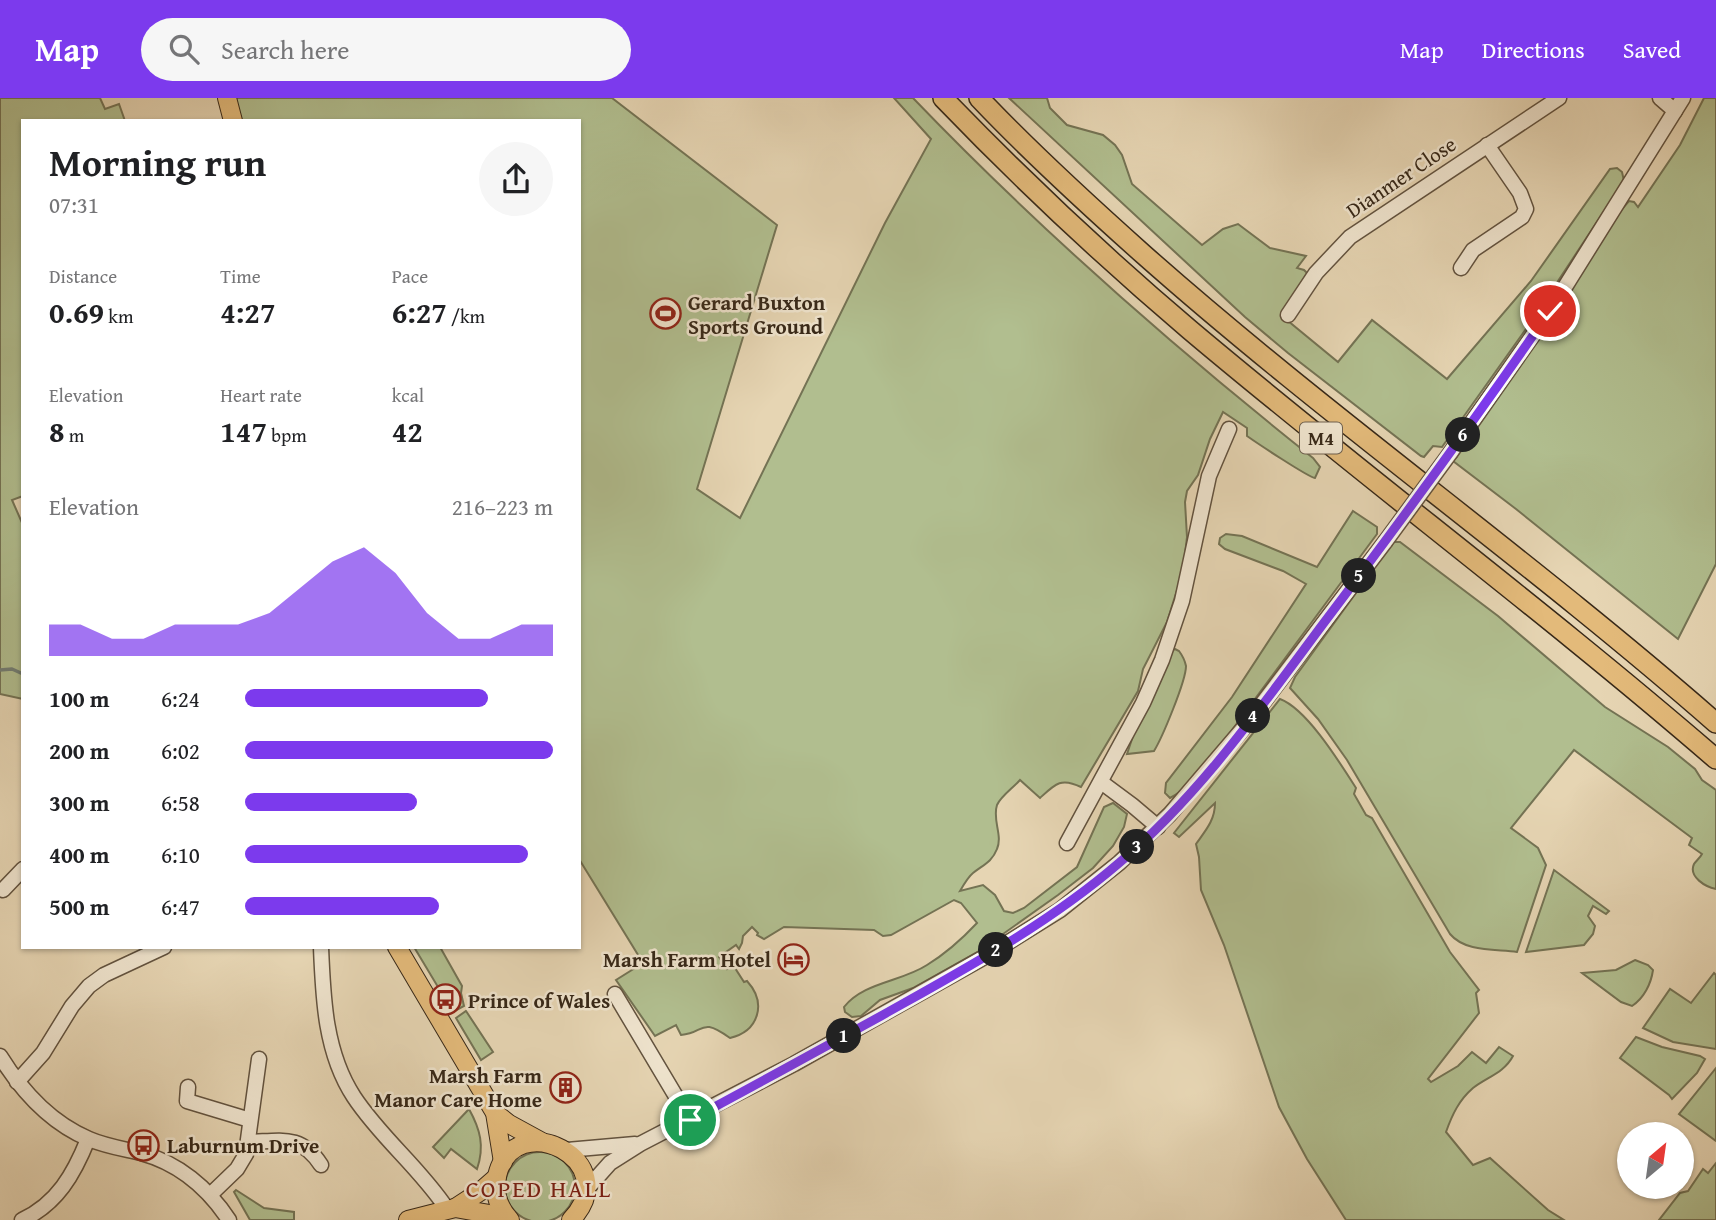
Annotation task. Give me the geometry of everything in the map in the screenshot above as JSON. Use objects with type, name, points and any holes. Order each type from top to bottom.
[{"type":"highway","name":"M4","points":[[943,98],[1073,226],[1188,329],[1581,644],[1716,759]]},
{"type":"highway","name":"M4","points":[[979,98],[1017,139],[1212,315],[1616,638],[1716,723]]},
{"type":"main road","points":[[226,98],[232,119]]},
{"type":"main road","points":[[398,949],[495,1113],[542,1142],[567,1150],[581,1168],[579,1209]]},
{"type":"main road","points":[[495,1113],[500,1170],[497,1198],[509,1218]]},
{"type":"main road","points":[[408,1220],[451,1208],[481,1191],[520,1147],[542,1142]]},
{"type":"main road","points":[[451,1208],[509,1218]]},
{"type":"street","name":"Dianmer Close","points":[[1288,315],[1316,273],[1350,237],[1559,98]]},
{"type":"street","points":[[579,1209],[610,1163],[640,1144],[690,1120],[902,1004],[1036,926],[1119,863],[1158,827],[1265,702],[1451,452],[1550,311],[1679,104],[1660,98]]},
{"type":"street","points":[[1461,268],[1473,250],[1522,216],[1526,209],[1520,193],[1487,145]]},
{"type":"street","points":[[1067,843],[1148,693],[1175,626],[1209,476],[1229,429]]},
{"type":"street","points":[[1101,782],[1158,827]]},
{"type":"street","points":[[3,890],[21,871]]},
{"type":"street","points":[[18,1082],[43,1053],[72,1006],[89,986],[107,974],[160,949]]},
{"type":"street","points":[[321,949],[329,1039],[341,1075],[366,1114],[451,1208]]},
{"type":"street","points":[[615,994],[690,1120]]},
{"type":"street","points":[[0,1056],[18,1082],[57,1120],[88,1139],[162,1160],[178,1169],[210,1195],[229,1220]]},
{"type":"street","points":[[210,1195],[237,1169],[246,1154],[259,1059]]},
{"type":"street","points":[[188,1087],[187,1101],[250,1120]]},
{"type":"street","points":[[22,1220],[41,1216],[80,1159],[88,1139]]},
{"type":"street","points":[[249,1142],[298,1142],[311,1151],[321,1165]]},
{"type":"street","points":[[567,1150],[640,1144]]},
{"type":"green space","points":[[0,98],[100,98],[105,109],[119,104],[124,119],[21,119],[21,497],[12,500],[21,520],[21,699],[0,694]]},
{"type":"green space","points":[[235,98],[612,98],[777,225],[697,489],[740,518],[885,223],[931,139],[894,98],[913,98],[1057,240],[1157,329],[1313,458],[1320,467],[1315,478],[1303,472],[1247,436],[1247,428],[1223,412],[1210,439],[1198,475],[1187,491],[1187,537],[1183,571],[1167,622],[1143,669],[1138,691],[1081,787],[1063,782],[1040,798],[1020,780],[1001,798],[996,811],[999,838],[997,849],[990,860],[969,877],[960,891],[983,885],[995,895],[1004,911],[1013,913],[1024,908],[1077,867],[1104,807],[1113,803],[1127,814],[1124,827],[1113,846],[1093,868],[979,951],[913,988],[880,1000],[861,1016],[852,1017],[845,1012],[844,1007],[862,992],[927,965],[953,946],[977,923],[961,903],[954,900],[891,935],[883,936],[874,930],[784,927],[764,939],[757,935],[752,927],[743,936],[739,949],[736,945],[719,957],[727,969],[733,965],[757,998],[757,1015],[748,1029],[730,1038],[707,1027],[681,1035],[676,1025],[655,1036],[616,980],[643,963],[581,862],[581,119],[240,119]]},
{"type":"green space","points":[[1009,98],[1047,98],[1050,108],[1067,125],[1103,135],[1122,155],[1132,184],[1202,245],[1223,229],[1238,224],[1270,248],[1306,256],[1297,268],[1307,273],[1282,316],[1338,362],[1372,320],[1447,379],[1531,281],[1610,169],[1617,168],[1622,172],[1624,181],[1531,322],[1442,447],[1433,446],[1424,457],[1245,317]]},
{"type":"green space","points":[[1704,98],[1716,98],[1716,564],[1678,639],[1453,461],[1622,209],[1629,201],[1638,207],[1680,145]]},
{"type":"green space","points":[[1353,511],[1377,527],[1377,534],[1218,749],[1190,783],[1170,798],[1165,793],[1166,783],[1232,697],[1306,584],[1283,571],[1225,549],[1219,544],[1220,538],[1226,534],[1242,536],[1317,567]]},
{"type":"green space","points":[[1393,542],[1400,542],[1498,616],[1605,707],[1668,747],[1716,790],[1716,889],[1703,884],[1694,873],[1694,864],[1702,854],[1689,845],[1692,838],[1574,750],[1511,828],[1538,848],[1546,865],[1517,952],[1472,947],[1456,940],[1450,934],[1347,760],[1318,719],[1290,688],[1295,677]]},
{"type":"green space","points":[[1175,649],[1184,660],[1185,673],[1162,734],[1154,751],[1127,754],[1134,733]]},
{"type":"green space","points":[[1280,699],[1312,725],[1332,751],[1356,788],[1354,794],[1366,815],[1372,818],[1450,952],[1479,990],[1476,993],[1479,1013],[1428,1079],[1431,1082],[1458,1066],[1472,1052],[1486,1063],[1499,1047],[1513,1056],[1505,1067],[1473,1088],[1464,1098],[1453,1114],[1446,1132],[1473,1165],[1490,1158],[1548,1210],[1564,1220],[1346,1220],[1307,1159],[1279,1107],[1224,945],[1201,890],[1196,844],[1212,820],[1215,803],[1179,837],[1174,833]]},
{"type":"green space","points":[[1554,870],[1609,911],[1606,914],[1593,906],[1588,916],[1595,926],[1593,934],[1584,945],[1526,952]]},
{"type":"green space","points":[[415,949],[441,949],[462,986],[464,1006],[453,1012]]},
{"type":"green space","points":[[1635,960],[1653,970],[1646,990],[1632,1006],[1621,1002],[1582,973],[1616,970]]},
{"type":"green space","points":[[1714,973],[1716,1049],[1673,1042],[1643,1028],[1670,989],[1691,1003]]},
{"type":"green space","points":[[466,1011],[493,1052],[481,1060],[456,1018]]},
{"type":"green space","points":[[1636,1037],[1705,1059],[1697,1073],[1672,1099],[1620,1058]]},
{"type":"green space","points":[[1716,1068],[1716,1141],[1694,1125],[1694,1122],[1679,1114]]},
{"type":"green space","points":[[469,1109],[480,1138],[481,1153],[477,1169],[451,1149],[444,1158],[433,1147]]},
{"type":"green space","points":[[533,1152],[547,1152],[560,1158],[569,1167],[575,1180],[573,1201],[565,1212],[550,1221],[526,1220],[515,1212],[505,1194],[505,1180],[511,1167],[520,1158]]},
{"type":"green space","points":[[1716,1163],[1716,1220],[1659,1220],[1675,1199],[1694,1199],[1694,1182],[1703,1169],[1708,1173]]},
{"type":"green space","points":[[236,1190],[264,1208],[294,1212],[294,1220],[250,1220],[234,1192]]},
{"type":"waterway","points":[[0,670],[12,669],[21,673]]},
{"type":"place","name":"Gerard Buxton Sports Ground","points":[[665,314]]},
{"type":"place","name":"Marsh Farm Hotel","points":[[794,959]]},
{"type":"place","name":"Prince of Wales","points":[[445,1000]]},
{"type":"place","name":"Marsh Farm Manor Care Home","points":[[565,1087]]},
{"type":"place","name":"Laburnum Drive","points":[[144,1145]]},
{"type":"district","name":"COPED HALL","points":[[539,1188]]},
{"type":"route","points":[[690,1120],[902,1004],[1036,926],[1079,896],[1144,841],[1188,794],[1277,686],[1385,542],[1550,311]]}]
